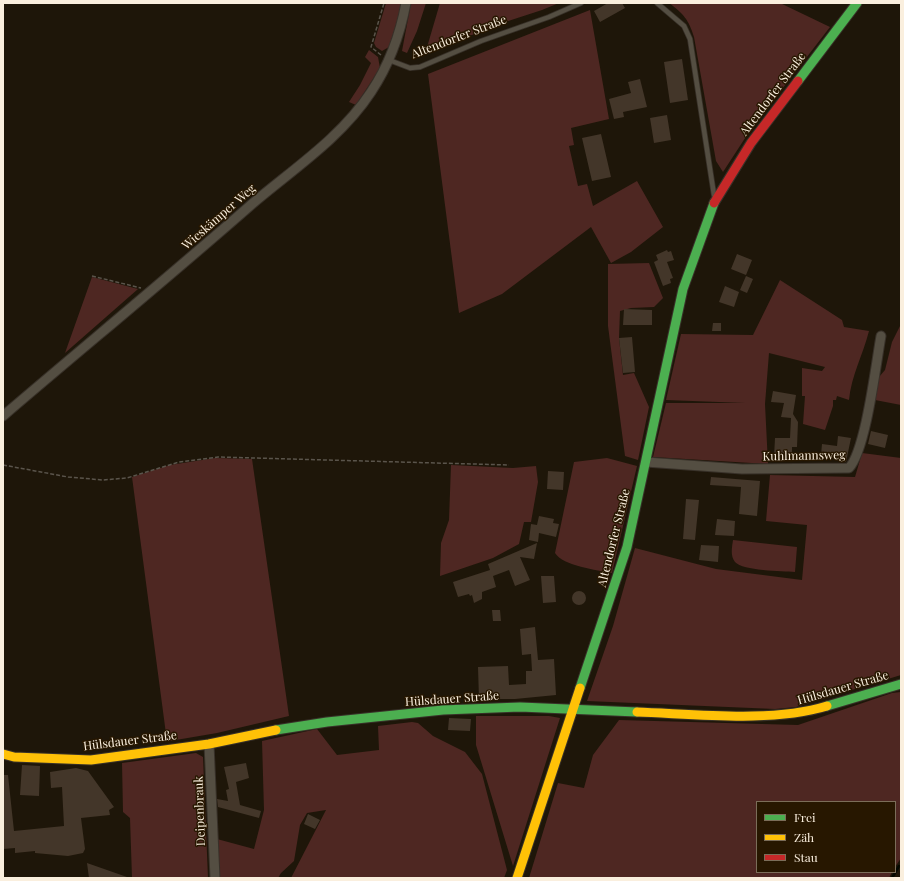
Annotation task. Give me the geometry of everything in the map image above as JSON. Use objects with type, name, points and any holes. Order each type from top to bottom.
[{"type":"street","name":"Wieskämper Weg","points":[[3,416],[197,253],[348,122],[370,92],[389,60],[397,40],[406,3]]},
{"type":"street","name":"Altendorfer Straße","points":[[518,878],[627,547],[682,289],[715,199],[751,143],[856,4]]},
{"type":"street","name":"Kuhlmannsweg","points":[[646,462],[742,469],[850,468],[854,464],[861,442],[870,401],[881,336]]},
{"type":"street","name":"Hülsdauer Straße","points":[[3,754],[14,757],[90,760],[209,744],[320,723],[443,710],[520,707],[717,715],[776,715],[805,713],[901,684]]},
{"type":"street","name":"Deipenbrauk","points":[[209,744],[215,878]]},
{"type":"lane","name":"Altendorfer Straße","points":[[389,60],[410,68],[420,67],[481,40],[549,17],[581,3]]},
{"type":"lane","name":"Altendorfer Straße","points":[[657,3],[680,22],[690,38],[715,199]]},
{"type":"path","points":[[384,3],[371,47],[389,60]]},
{"type":"path","points":[[92,276],[150,291]]},
{"type":"path","points":[[3,464],[68,477],[103,480],[127,478],[179,462],[218,457],[509,464]]},
{"type":"shaded area","points":[[386,3],[403,3],[389,47],[382,51],[376,47],[374,43]]},
{"type":"shaded area","points":[[411,3],[426,3],[417,31],[407,53],[402,51]]},
{"type":"shaded area","points":[[440,3],[559,3],[499,24],[425,54]]},
{"type":"shaded area","points":[[669,3],[780,3],[830,27],[749,132],[723,172],[716,161],[694,37],[685,17]]},
{"type":"shaded area","points":[[590,10],[609,119],[571,128],[574,145],[569,146],[578,186],[587,184],[593,206],[637,181],[663,227],[631,252],[611,263],[591,227],[502,294],[459,313],[428,74]]},
{"type":"shaded area","points":[[369,50],[378,57],[380,68],[356,105],[349,102],[360,85],[371,63],[365,57]]},
{"type":"shaded area","points":[[649,263],[663,298],[654,307],[631,308],[620,311],[619,338],[623,375],[634,373],[649,407],[638,460],[625,456],[608,326],[608,264]]},
{"type":"shaded area","points":[[92,277],[138,289],[65,353]]},
{"type":"shaded area","points":[[780,280],[842,320],[844,327],[869,331],[852,382],[849,400],[837,396],[836,400],[833,400],[833,406],[825,430],[803,424],[805,396],[802,396],[802,368],[822,371],[825,367],[769,353],[765,404],[768,464],[653,457],[666,403],[745,403],[666,400],[681,334],[753,335]]},
{"type":"shaded area","points":[[901,324],[901,405],[875,400],[879,377],[885,370],[892,342]]},
{"type":"shaded area","points":[[862,453],[901,458],[901,675],[796,707],[775,709],[587,701],[613,626],[635,548],[716,569],[802,580],[807,525],[766,521],[770,475],[855,477]]},
{"type":"shaded area","points":[[215,458],[252,459],[289,716],[217,733],[170,741],[166,734],[132,477],[170,465]]},
{"type":"shaded area","points":[[607,458],[637,466],[612,573],[589,569],[573,564],[565,561],[555,553],[574,462]]},
{"type":"shaded area","points":[[451,465],[513,468],[536,466],[538,482],[531,522],[524,522],[519,544],[493,558],[440,576],[441,543],[449,520]]},
{"type":"shaded area","points":[[733,540],[797,547],[795,572],[754,569],[739,565],[733,560],[732,557]]},
{"type":"shaded area","points":[[901,692],[901,858],[896,866],[896,801],[756,801],[756,873],[892,873],[889,878],[529,878],[558,783],[584,788],[593,755],[619,720],[798,725],[892,693]]},
{"type":"shaded area","points":[[476,716],[549,716],[560,718],[513,866],[476,745]]},
{"type":"shaded area","points":[[412,722],[418,723],[433,736],[465,752],[482,774],[507,870],[504,878],[291,878],[326,810],[307,813],[300,825],[294,861],[281,873],[278,878],[220,878],[217,839],[254,849],[264,810],[262,741],[317,729],[337,755],[379,750],[378,726]]},
{"type":"shaded area","points":[[196,753],[203,757],[208,878],[132,878],[130,818],[123,812],[122,763]]},
{"type":"building","points":[[608,3],[622,3],[625,8],[600,22],[594,11]]},
{"type":"building","points":[[682,59],[688,100],[670,103],[664,62]]},
{"type":"building","points":[[640,79],[647,107],[623,112],[624,117],[614,119],[609,99],[631,93],[628,82]]},
{"type":"building","points":[[667,115],[671,140],[654,143],[650,118]]},
{"type":"building","points":[[601,134],[611,177],[592,181],[582,138]]},
{"type":"building","points":[[667,250],[668,252],[671,251],[674,260],[667,262],[673,278],[670,279],[671,283],[663,286],[654,262],[658,260],[656,255]]},
{"type":"building","points":[[737,254],[752,260],[746,275],[731,269]]},
{"type":"building","points":[[746,276],[753,279],[747,293],[740,290]]},
{"type":"building","points":[[725,286],[739,292],[734,307],[719,302]]},
{"type":"building","points":[[624,309],[652,310],[652,325],[623,325]]},
{"type":"building","points":[[713,323],[721,323],[721,331],[712,331]]},
{"type":"building","points":[[632,337],[635,372],[623,373],[619,338]]},
{"type":"building","points":[[773,391],[796,395],[793,414],[798,422],[797,447],[792,447],[792,458],[774,457],[775,438],[790,438],[791,418],[781,417],[784,403],[771,402]]},
{"type":"building","points":[[871,431],[888,435],[885,448],[868,444]]},
{"type":"building","points":[[838,436],[851,438],[846,462],[835,460],[835,457],[821,455],[822,444],[837,446]]},
{"type":"building","points":[[548,471],[564,472],[563,490],[547,489]]},
{"type":"building","points":[[711,477],[760,481],[757,516],[739,514],[741,487],[710,485]]},
{"type":"building","points":[[686,499],[699,500],[695,540],[683,539]]},
{"type":"building","points":[[539,516],[554,519],[553,523],[559,524],[556,537],[539,533],[538,542],[529,540],[531,524],[537,525]]},
{"type":"building","points":[[717,519],[735,521],[734,536],[715,535]]},
{"type":"building","points":[[537,543],[534,559],[520,557],[530,580],[515,586],[509,570],[493,576],[496,587],[482,592],[482,599],[474,603],[472,595],[470,596],[469,594],[458,597],[453,582],[490,570],[488,564]]},
{"type":"building","points":[[701,545],[719,546],[718,562],[699,560]]},
{"type":"building","points":[[541,576],[554,576],[556,602],[543,603]]},
{"type":"building","points":[[579,591],[584,593],[586,598],[584,603],[579,605],[574,603],[572,598],[574,593]]},
{"type":"building","points":[[492,610],[500,610],[501,621],[493,621]]},
{"type":"building","points":[[535,627],[538,660],[554,659],[556,695],[515,699],[479,699],[478,667],[508,666],[509,685],[526,684],[526,671],[532,671],[531,654],[522,655],[520,629]]},
{"type":"building","points":[[449,718],[471,719],[470,731],[448,730]]},
{"type":"building","points":[[246,763],[249,778],[236,782],[240,805],[261,811],[259,818],[218,807],[217,799],[228,801],[226,790],[229,789],[224,767]]},
{"type":"building","points":[[22,765],[40,766],[39,796],[20,795]]},
{"type":"building","points":[[76,768],[88,771],[114,807],[109,810],[110,815],[81,818],[85,849],[83,853],[68,856],[35,853],[35,851],[15,853],[15,848],[3,849],[3,775],[8,775],[14,831],[64,826],[62,787],[51,788],[50,772]]},
{"type":"building","points":[[308,814],[320,820],[315,829],[304,824]]},
{"type":"building","points":[[87,863],[127,877],[127,878],[89,878]]},
{"type":"waterway","points":[[896,871],[899,866]]},
{"type":"waterway","points":[[892,878],[895,873]]},
{"type":"traffic: fast","points":[[798,81],[857,3]]},
{"type":"traffic: fast","points":[[580,688],[627,547],[683,289],[714,203]]},
{"type":"traffic: fast","points":[[827,706],[901,684]]},
{"type":"traffic: fast","points":[[276,730],[327,722],[443,710],[520,707],[637,712]]},
{"type":"traffic: slow","points":[[517,878],[580,688]]},
{"type":"traffic: slow","points":[[637,712],[758,716],[805,711],[827,706]]},
{"type":"traffic: slow","points":[[3,754],[14,757],[91,760],[209,744],[276,730]]},
{"type":"traffic: jam","points":[[714,203],[751,143],[798,81]]}]
